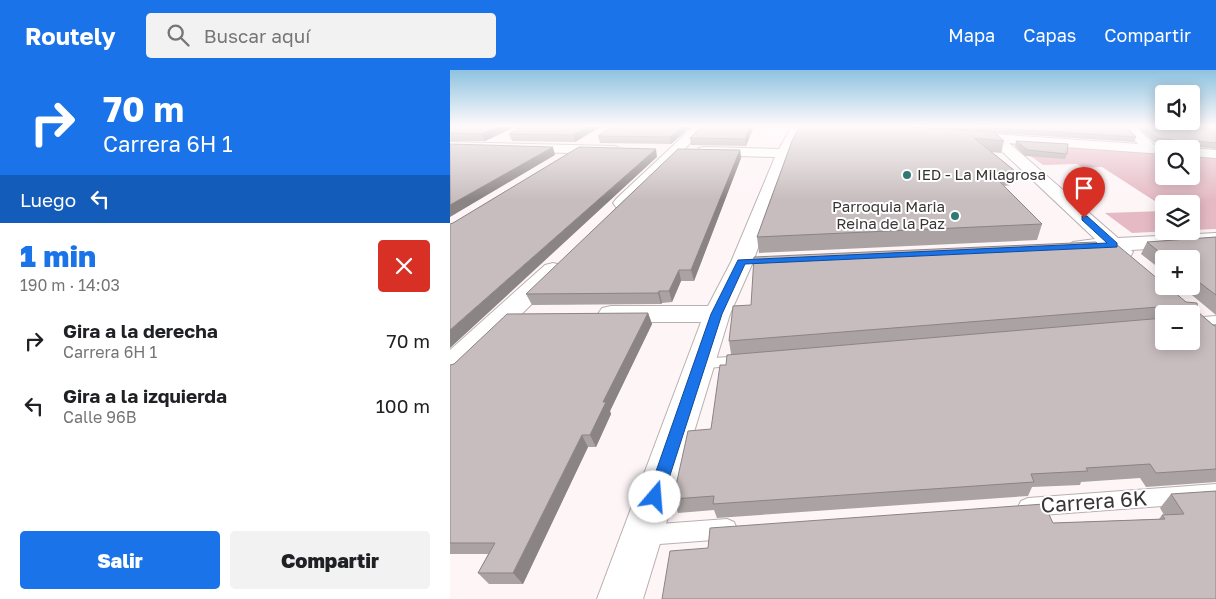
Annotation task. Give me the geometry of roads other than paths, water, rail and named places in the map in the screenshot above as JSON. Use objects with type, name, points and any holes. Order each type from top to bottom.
[{"type":"street","points":[[458,161],[479,151]]},
{"type":"street","points":[[552,165],[575,151]]},
{"type":"street","points":[[606,219],[665,151]]},
{"type":"street","points":[[620,599],[716,314],[751,261],[784,153],[693,151]]},
{"type":"street","points":[[1015,151],[1114,245],[1137,264]]},
{"type":"street","points":[[1200,153],[1216,154]]},
{"type":"street","points":[[1055,248],[1216,239]]},
{"type":"street","points":[[450,367],[570,253]]},
{"type":"street","points":[[1182,302],[1207,324]]},
{"type":"street","points":[[583,314],[716,314]]},
{"type":"street","points":[[506,315],[544,315]]},
{"type":"lane","points":[[698,364],[756,360]]},
{"type":"lane","name":"Carrera 6K","points":[[1008,508],[1216,493]]},
{"type":"lane","points":[[643,535],[742,528]]},
{"type":"place","name":"IED - La Milagrosa","points":[[907,175]]},
{"type":"place","name":"Parroquia Maria Reina de la Paz","points":[[955,216]]}]
